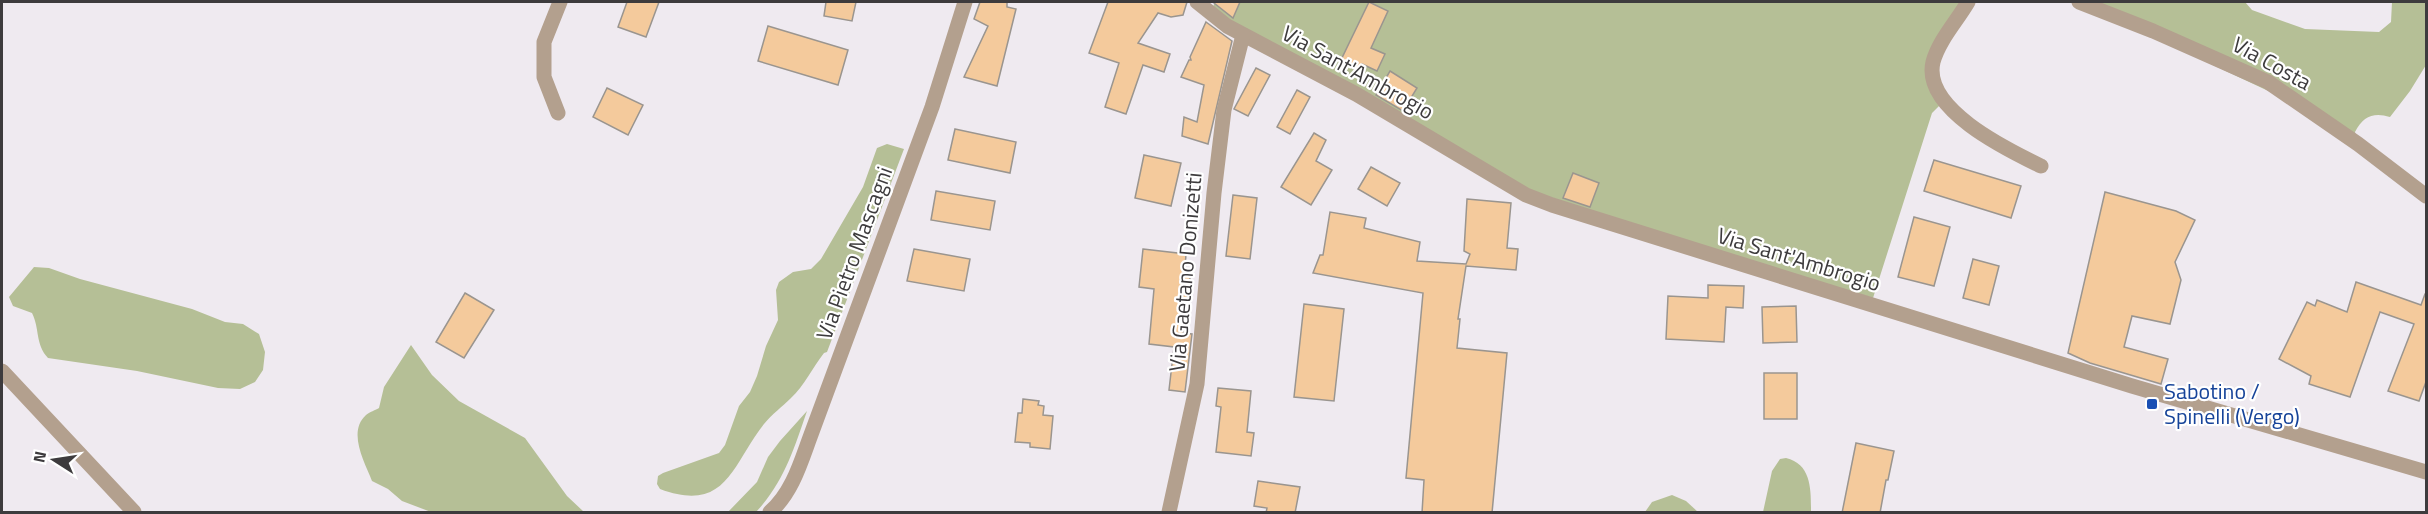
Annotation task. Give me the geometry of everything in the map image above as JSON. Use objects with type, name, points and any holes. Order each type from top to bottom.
[{"type":"street","points":[[558,113],[544,77],[544,42],[560,2]]},
{"type":"street","name":"Via Pietro Mascagni","points":[[770,513],[783,498],[796,473],[932,107],[965,2]]},
{"type":"street","name":"Via Sant'Ambrogio","points":[[1197,2],[1213,16],[1243,35],[1356,94],[1526,195],[1552,206],[2132,386],[2427,472]]},
{"type":"street","points":[[1968,2],[1940,46],[1933,64],[1934,84],[1954,111],[1985,137],[2041,166]]},
{"type":"street","name":"Via Costa","points":[[2079,2],[2153,31],[2268,82],[2358,144],[2427,196]]},
{"type":"street","name":"Via Gaetano Donizetti","points":[[1169,513],[1197,384],[1214,193],[1224,110],[1243,35]]},
{"type":"street","points":[[2,371],[134,513]]},
{"type":"green space","points":[[1215,2],[1968,2],[1933,64],[1945,100],[1932,113],[1873,298],[1538,197],[1225,20],[1212,9]]},
{"type":"green space","points":[[2079,2],[2245,2],[2252,10],[2305,29],[2379,32],[2391,22],[2392,2],[2426,2],[2426,65],[2390,117],[2374,115],[2362,122],[2355,132],[2358,144],[2309,110]]},
{"type":"green space","points":[[887,144],[904,149],[827,352],[796,393],[764,424],[725,481],[714,490],[700,495],[682,495],[660,489],[657,484],[658,476],[719,453],[725,445],[739,406],[750,392],[757,376],[766,346],[778,320],[776,290],[779,282],[793,272],[811,269],[821,259],[863,187],[877,148]]},
{"type":"green space","points":[[34,267],[49,268],[80,279],[192,309],[225,322],[243,324],[259,334],[265,352],[263,370],[255,382],[240,389],[218,388],[137,371],[48,358],[39,342],[32,313],[13,306],[9,297]]},
{"type":"green space","points":[[411,345],[432,375],[459,401],[525,438],[567,496],[584,512],[431,512],[402,501],[388,489],[372,481],[359,448],[358,430],[366,415],[379,408],[384,387]]},
{"type":"green space","points":[[807,411],[787,464],[766,501],[756,512],[728,512],[757,482],[768,457]]},
{"type":"green space","points":[[1780,459],[1795,461],[1805,472],[1810,487],[1811,512],[1763,512],[1772,471]]},
{"type":"green space","points":[[1672,495],[1686,501],[1698,512],[1645,512],[1652,502]]},
{"type":"building","points":[[627,2],[659,2],[646,37],[618,27]]},
{"type":"building","points":[[826,2],[856,2],[852,21],[824,16]]},
{"type":"building","points":[[980,2],[1007,2],[1007,7],[1016,9],[997,86],[964,77],[988,26],[974,19]]},
{"type":"building","points":[[1108,2],[1187,2],[1183,15],[1171,17],[1158,13],[1138,43],[1170,54],[1164,72],[1143,65],[1126,114],[1105,107],[1119,63],[1089,53]]},
{"type":"building","points":[[1215,2],[1240,2],[1233,18]]},
{"type":"building","points":[[1369,2],[1388,11],[1371,48],[1385,54],[1377,71],[1362,64],[1358,71],[1340,62]]},
{"type":"building","points":[[1206,22],[1232,41],[1208,144],[1182,136],[1184,117],[1197,122],[1204,85],[1181,77],[1191,60],[1190,57]]},
{"type":"building","points":[[768,26],[848,50],[838,85],[758,61]]},
{"type":"building","points":[[1256,68],[1270,75],[1248,116],[1234,109]]},
{"type":"building","points":[[1390,71],[1417,88],[1403,111],[1376,95]]},
{"type":"building","points":[[607,88],[643,105],[628,135],[593,117]]},
{"type":"building","points":[[1297,90],[1310,97],[1290,134],[1277,127]]},
{"type":"building","points":[[955,129],[1016,142],[1010,173],[948,160]]},
{"type":"building","points":[[1314,133],[1326,140],[1316,161],[1332,170],[1311,205],[1281,187]]},
{"type":"building","points":[[1144,155],[1181,163],[1171,206],[1135,198]]},
{"type":"building","points":[[1934,160],[2021,186],[2011,218],[1924,191]]},
{"type":"building","points":[[1371,167],[1400,183],[1387,206],[1358,189]]},
{"type":"building","points":[[1573,173],[1599,183],[1590,207],[1563,198]]},
{"type":"building","points":[[936,191],[995,201],[990,230],[931,220]]},
{"type":"building","points":[[2105,192],[2176,211],[2195,220],[2175,262],[2181,280],[2170,324],[2132,316],[2124,347],[2168,359],[2161,384],[2090,363],[2068,353]]},
{"type":"building","points":[[1233,195],[1257,198],[1250,259],[1226,256]]},
{"type":"building","points":[[1467,199],[1511,203],[1507,248],[1518,249],[1516,270],[1466,266],[1458,319],[1460,319],[1457,348],[1507,353],[1492,513],[1422,513],[1424,480],[1406,478],[1423,293],[1313,273],[1320,255],[1323,255],[1330,212],[1366,218],[1364,228],[1420,242],[1417,261],[1466,264],[1470,254],[1464,251]]},
{"type":"building","points":[[1914,217],[1950,227],[1934,286],[1898,277]]},
{"type":"building","points":[[914,249],[970,259],[964,291],[907,281]]},
{"type":"building","points":[[1143,249],[1186,254],[1185,269],[1191,270],[1183,333],[1192,334],[1185,392],[1169,390],[1174,347],[1149,344],[1154,289],[1139,287]]},
{"type":"building","points":[[1973,259],[1999,266],[1989,305],[1963,298]]},
{"type":"building","points":[[2356,282],[2421,305],[2427,294],[2427,379],[2419,401],[2388,391],[2414,324],[2380,312],[2350,397],[2309,384],[2311,376],[2279,359],[2307,302],[2315,306],[2317,300],[2347,312]]},
{"type":"building","points":[[1708,285],[1744,286],[1743,308],[1726,307],[1724,342],[1666,339],[1668,296],[1708,298]]},
{"type":"building","points":[[465,293],[494,310],[464,358],[436,342]]},
{"type":"building","points":[[1304,304],[1344,309],[1334,401],[1294,397]]},
{"type":"building","points":[[1796,306],[1797,342],[1763,343],[1762,307]]},
{"type":"building","points":[[1764,373],[1797,373],[1797,419],[1764,419]]},
{"type":"building","points":[[1218,388],[1251,391],[1247,432],[1254,433],[1251,456],[1216,452],[1221,407],[1216,406]]},
{"type":"building","points":[[1023,399],[1039,401],[1038,405],[1044,406],[1043,415],[1053,416],[1050,449],[1030,447],[1030,443],[1015,442],[1018,413],[1022,413]]},
{"type":"building","points":[[1856,443],[1894,451],[1880,513],[1842,513]]},
{"type":"building","points":[[1258,481],[1300,487],[1295,513],[1266,513],[1267,508],[1254,506]]},
{"type":"place","name":"Sabotino / Spinelli (Vergo)","points":[[2152,404]]}]
